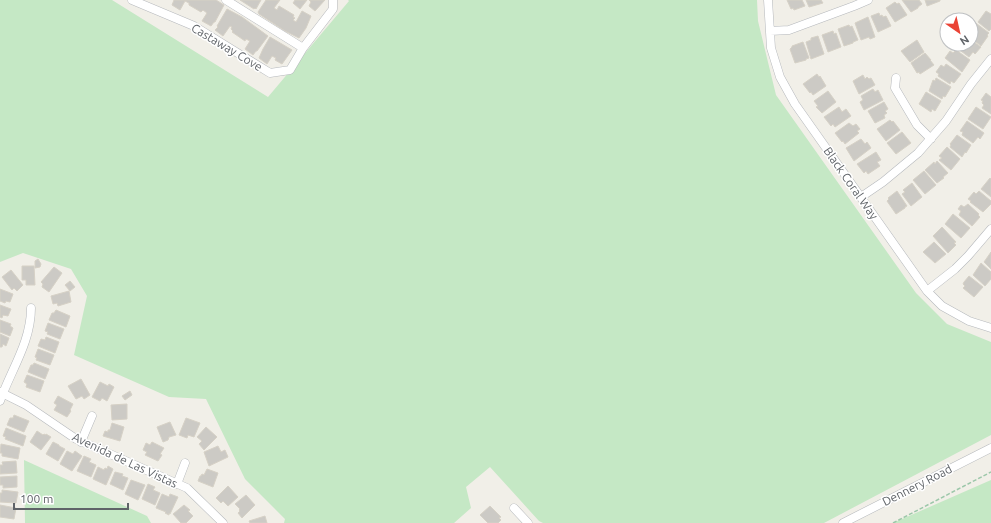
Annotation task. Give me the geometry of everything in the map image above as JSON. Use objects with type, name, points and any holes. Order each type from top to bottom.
[{"type":"street","name":"Castaway Cove","points":[[132,0],[194,26],[270,73],[290,70],[303,48],[333,9],[333,0]]},
{"type":"street","points":[[226,0],[303,48]]},
{"type":"street","name":"Black Coral Way","points":[[768,0],[771,48],[780,77],[795,104],[927,291],[942,306],[969,321],[991,328]]},
{"type":"street","points":[[770,31],[789,30],[868,0]]},
{"type":"street","points":[[861,197],[897,171],[918,153],[946,121],[969,86],[991,59]]},
{"type":"street","points":[[896,78],[895,88],[917,125],[931,139]]},
{"type":"street","points":[[927,291],[958,266],[991,229]]},
{"type":"street","points":[[1,395],[28,334],[32,318],[32,308]]},
{"type":"street","name":"Avenida de Las Vistas","points":[[1,395],[26,405],[81,442],[187,488],[195,494],[223,523]]},
{"type":"street","points":[[81,442],[92,416]]},
{"type":"street","name":"Dennery Road","points":[[842,523],[991,448]]},
{"type":"street","points":[[177,484],[185,463]]},
{"type":"street","points":[[514,508],[524,522]]},
{"type":"path","points":[[893,523],[991,472]]},
{"type":"green space","points":[[0,0],[112,0],[268,97],[349,1],[348,0],[757,0],[758,21],[776,95],[916,293],[947,324],[991,342],[991,435],[824,523],[543,523],[539,521],[490,467],[466,487],[471,508],[454,523],[284,523],[285,519],[245,479],[206,399],[169,397],[74,355],[87,296],[71,269],[23,253],[0,262]]},
{"type":"green space","points":[[24,460],[147,516],[151,523],[25,523]]},
{"type":"green space","points":[[991,480],[991,523],[893,523]]},
{"type":"building","points":[[174,0],[216,0],[224,5],[215,22],[211,26],[202,21],[207,13],[203,10],[201,12],[185,1],[180,10],[172,5]]},
{"type":"building","points":[[240,0],[261,0],[256,9],[254,9]]},
{"type":"building","points":[[266,0],[280,0],[274,8],[277,10],[279,6],[294,15],[293,17],[295,18],[293,20],[296,22],[302,11],[311,16],[306,28],[299,38],[285,31],[259,14],[258,12]]},
{"type":"building","points":[[295,0],[307,0],[300,9],[293,3]]},
{"type":"building","points":[[309,0],[325,0],[315,11],[309,6],[311,2]]},
{"type":"building","points":[[787,0],[802,0],[805,6],[794,10],[793,8],[791,9]]},
{"type":"building","points":[[806,0],[821,0],[823,3],[809,7]]},
{"type":"building","points":[[902,0],[919,0],[922,4],[911,12]]},
{"type":"building","points":[[925,0],[940,0],[940,1],[927,6]]},
{"type":"building","points":[[895,2],[897,4],[899,3],[907,15],[895,22],[886,8]]},
{"type":"building","points":[[227,9],[242,17],[268,36],[253,55],[245,49],[250,41],[246,39],[245,41],[232,32],[232,27],[230,26],[223,36],[215,30]]},
{"type":"building","points":[[986,11],[991,14],[991,29],[989,31],[979,23]]},
{"type":"building","points":[[879,13],[880,16],[886,16],[891,26],[878,32],[871,16]]},
{"type":"building","points":[[868,17],[875,37],[870,39],[869,37],[861,40],[855,23]]},
{"type":"building","points":[[849,25],[850,27],[852,26],[858,40],[844,46],[838,29]]},
{"type":"building","points":[[979,26],[989,33],[981,46],[979,44]]},
{"type":"building","points":[[833,31],[834,34],[836,33],[841,47],[828,52],[822,35]]},
{"type":"building","points":[[818,36],[824,54],[811,59],[806,42],[811,40],[811,38]]},
{"type":"building","points":[[270,37],[292,50],[282,64],[275,60],[276,58],[272,56],[267,64],[259,58]]},
{"type":"building","points":[[917,40],[924,52],[910,62],[901,51]]},
{"type":"building","points":[[803,42],[809,58],[795,63],[790,49],[792,46]]},
{"type":"building","points":[[949,52],[959,52],[970,60],[962,72],[945,58]]},
{"type":"building","points":[[962,52],[973,52],[969,57]]},
{"type":"building","points":[[925,53],[934,65],[920,74],[919,72],[917,73],[911,63]]},
{"type":"building","points":[[946,64],[961,74],[954,83],[951,81],[950,84],[938,76],[939,74],[936,72],[941,65],[944,67]]},
{"type":"building","points":[[817,74],[826,86],[813,95],[803,84]]},
{"type":"building","points":[[863,75],[865,79],[867,77],[869,79],[871,78],[875,85],[859,94],[853,81]]},
{"type":"building","points":[[936,78],[951,87],[942,99],[929,91],[933,80],[935,81]]},
{"type":"building","points":[[873,89],[875,92],[878,90],[883,100],[864,110],[860,102],[863,100],[861,96]]},
{"type":"building","points":[[828,91],[836,102],[822,113],[816,107],[818,106],[814,101]]},
{"type":"building","points":[[926,92],[941,101],[935,111],[932,109],[931,112],[919,104]]},
{"type":"building","points":[[986,93],[991,97],[991,114],[982,108],[984,105],[982,103],[983,101],[981,100]]},
{"type":"building","points":[[884,102],[888,109],[885,111],[887,113],[884,115],[885,118],[875,123],[868,111]]},
{"type":"building","points":[[839,107],[842,112],[846,109],[851,116],[835,127],[833,124],[831,126],[824,117]]},
{"type":"building","points":[[976,107],[991,117],[983,129],[968,119]]},
{"type":"building","points":[[890,120],[892,122],[893,121],[900,130],[886,141],[877,129]]},
{"type":"building","points":[[967,121],[984,133],[980,139],[978,137],[973,143],[962,135],[963,132],[960,131]]},
{"type":"building","points":[[849,123],[853,126],[856,124],[860,129],[857,131],[859,133],[845,144],[835,133]]},
{"type":"building","points":[[902,132],[911,143],[896,154],[887,143]]},
{"type":"building","points":[[957,135],[971,145],[962,157],[950,147],[950,144]]},
{"type":"building","points":[[861,139],[865,144],[867,142],[871,148],[854,161],[846,148]]},
{"type":"building","points":[[947,147],[960,159],[951,170],[939,160],[942,158],[939,156]]},
{"type":"building","points":[[876,152],[881,160],[877,162],[880,166],[868,174],[866,171],[864,173],[857,164]]},
{"type":"building","points":[[937,161],[948,173],[937,183],[925,170]]},
{"type":"building","points":[[924,171],[936,185],[925,194],[913,180]]},
{"type":"building","points":[[990,178],[991,179],[991,197],[981,189]]},
{"type":"building","points":[[912,183],[922,197],[911,206],[902,194],[905,192],[903,190]]},
{"type":"building","points":[[897,191],[907,206],[896,214],[887,201],[889,199],[888,198]]},
{"type":"building","points":[[979,191],[991,201],[991,204],[983,212],[968,199],[974,192],[976,194]]},
{"type":"building","points":[[968,204],[979,214],[978,215],[980,217],[972,226],[959,215],[961,211],[958,209],[961,205],[964,207]]},
{"type":"building","points":[[953,214],[970,228],[961,238],[945,224]]},
{"type":"building","points":[[942,227],[956,242],[954,243],[956,245],[948,253],[933,236]]},
{"type":"building","points":[[934,242],[946,254],[935,263],[923,252]]},
{"type":"building","points":[[991,252],[991,269],[984,262]]},
{"type":"building","points":[[38,259],[41,264],[40,267],[35,268],[35,261]]},
{"type":"building","points":[[981,263],[991,272],[991,279],[985,286],[973,275]]},
{"type":"building","points":[[22,266],[34,266],[35,285],[26,285],[26,280],[22,280]]},
{"type":"building","points":[[54,267],[62,273],[49,292],[42,287],[43,284],[41,282]]},
{"type":"building","points":[[11,270],[23,285],[17,291],[14,288],[12,290],[2,277]]},
{"type":"building","points":[[969,276],[983,287],[974,297],[963,288],[965,286],[963,284],[964,282]]},
{"type":"building","points":[[70,281],[75,287],[70,291],[65,285]]},
{"type":"building","points":[[0,289],[13,294],[10,302],[6,301],[5,303],[0,301]]},
{"type":"building","points":[[69,291],[71,302],[58,306],[57,303],[53,304],[51,296]]},
{"type":"building","points":[[0,305],[11,309],[8,316],[3,315],[2,318],[0,317]]},
{"type":"building","points":[[56,310],[70,316],[66,327],[49,320],[52,313]]},
{"type":"building","points":[[0,320],[11,324],[10,326],[13,328],[10,336],[0,332]]},
{"type":"building","points":[[48,323],[64,329],[60,339],[47,334],[48,332],[45,331]]},
{"type":"building","points":[[0,334],[9,338],[6,346],[3,344],[2,347],[0,347]]},
{"type":"building","points":[[46,337],[59,342],[55,353],[38,346],[41,339],[45,340]]},
{"type":"building","points":[[38,349],[54,355],[50,365],[36,360],[37,358],[35,357]]},
{"type":"building","points":[[34,363],[49,369],[45,379],[28,372],[31,365]]},
{"type":"building","points":[[27,375],[44,381],[40,392],[26,387],[27,384],[24,382]]},
{"type":"building","points":[[81,379],[90,395],[84,399],[82,396],[76,399],[68,386]]},
{"type":"building","points":[[100,382],[114,387],[107,401],[102,398],[100,401],[92,397]]},
{"type":"building","points":[[130,391],[132,395],[125,400],[122,396]]},
{"type":"building","points":[[58,396],[73,404],[67,417],[54,410],[57,405],[54,403]]},
{"type":"building","points":[[127,404],[127,419],[112,420],[111,405]]},
{"type":"building","points":[[14,415],[29,421],[24,432],[7,425],[10,418],[13,418]]},
{"type":"building","points":[[186,418],[200,423],[194,437],[188,435],[187,438],[179,435]]},
{"type":"building","points":[[170,422],[176,435],[169,437],[168,440],[163,442],[157,427]]},
{"type":"building","points":[[112,423],[124,427],[120,441],[103,436],[105,431],[108,432],[108,430],[110,430]]},
{"type":"building","points":[[206,427],[217,437],[204,450],[199,444],[202,441],[197,437]]},
{"type":"building","points":[[6,428],[26,436],[23,446],[5,439],[6,437],[3,436]]},
{"type":"building","points":[[37,431],[43,435],[46,434],[51,437],[41,450],[30,442]]},
{"type":"building","points":[[53,442],[65,449],[58,461],[46,454]]},
{"type":"building","points":[[152,442],[164,448],[158,461],[145,455],[147,452],[143,450],[146,443],[150,445]]},
{"type":"building","points":[[1,444],[20,448],[18,459],[2,456],[2,453],[0,453]]},
{"type":"building","points":[[218,446],[221,452],[225,450],[228,457],[209,466],[204,452]]},
{"type":"building","points":[[67,451],[73,454],[75,451],[82,456],[72,471],[60,464]]},
{"type":"building","points":[[84,456],[91,459],[89,462],[96,465],[91,477],[77,471]]},
{"type":"building","points":[[16,461],[17,473],[0,474],[0,465],[3,465],[2,462]]},
{"type":"building","points":[[108,466],[113,469],[106,485],[93,479],[98,467],[104,470],[105,468],[107,469]]},
{"type":"building","points":[[207,469],[218,473],[213,487],[198,481],[200,476],[202,474],[204,475]]},
{"type":"building","points":[[115,472],[123,474],[122,476],[128,478],[123,490],[110,484]]},
{"type":"building","points":[[17,476],[17,487],[3,488],[3,485],[0,485],[0,477]]},
{"type":"building","points":[[131,480],[145,485],[138,500],[125,494]]},
{"type":"building","points":[[148,484],[155,487],[153,490],[160,493],[155,505],[142,499]]},
{"type":"building","points":[[228,486],[238,497],[228,506],[223,501],[221,503],[216,498]]},
{"type":"building","points":[[2,490],[18,492],[16,503],[0,502],[0,493],[2,493]]},
{"type":"building","points":[[162,494],[169,497],[170,494],[178,497],[169,515],[165,513],[166,512],[156,508]]},
{"type":"building","points":[[246,495],[255,505],[242,518],[238,513],[240,509],[235,504]]},
{"type":"building","points":[[0,505],[16,508],[14,519],[0,517]]},
{"type":"building","points":[[184,505],[190,510],[188,511],[193,516],[186,523],[181,523],[173,514]]},
{"type":"building","points":[[490,506],[501,517],[499,518],[501,520],[498,523],[488,523],[480,515]]},
{"type":"building","points":[[265,516],[267,523],[250,523],[249,521]]}]
